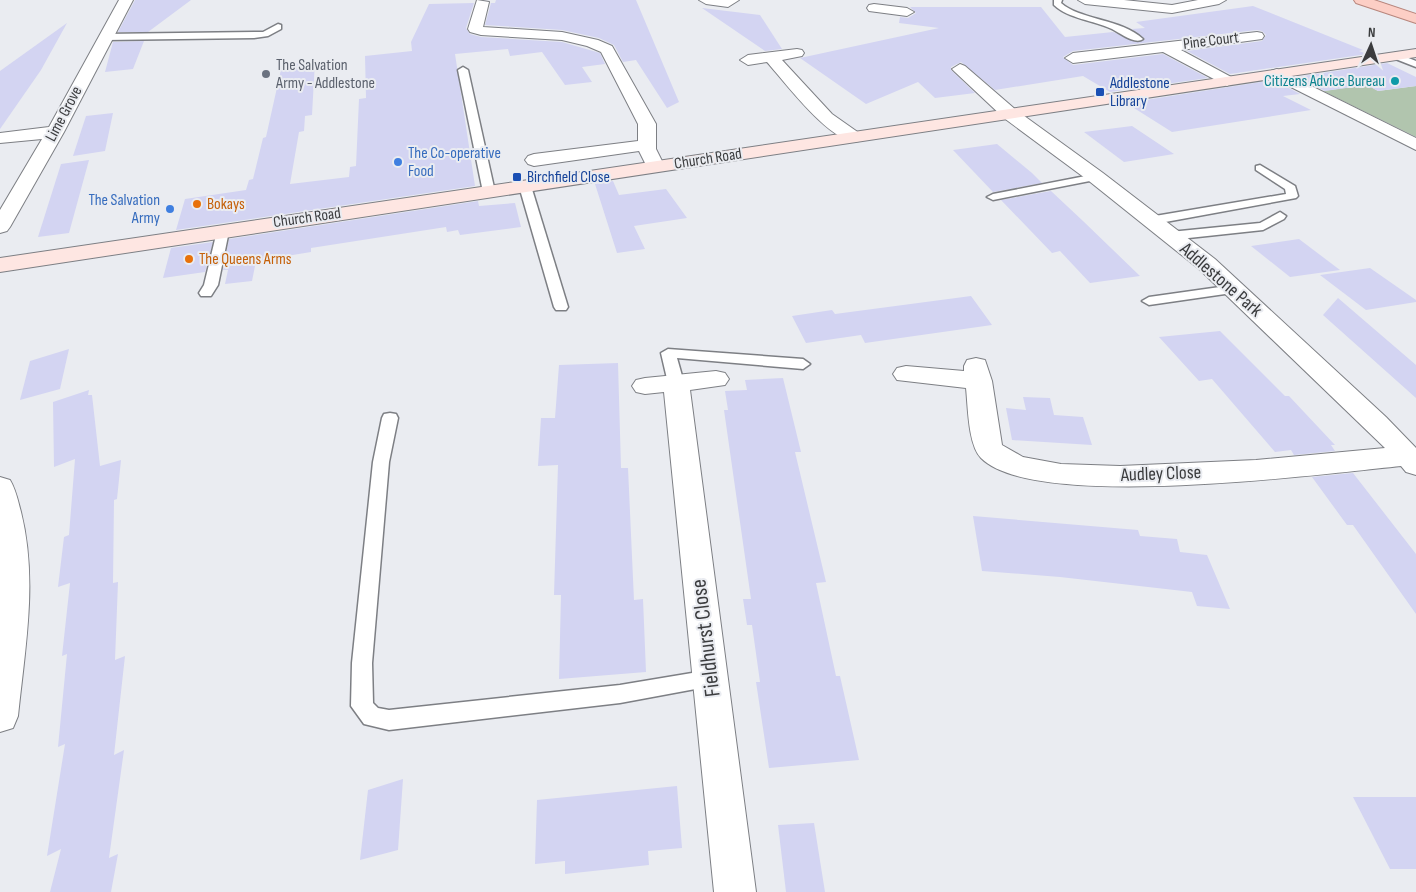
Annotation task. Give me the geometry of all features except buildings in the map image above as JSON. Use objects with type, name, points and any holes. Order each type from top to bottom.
[{"type":"main road","points":[[1361,0],[1416,19]]},
{"type":"main road","name":"Church Road","points":[[0,264],[1416,52]]},
{"type":"street","name":"Lime Grove","points":[[0,227],[55,132],[126,0]]},
{"type":"street","points":[[706,0],[728,3],[732,0]]},
{"type":"street","points":[[1085,0],[1172,8],[1219,0]]},
{"type":"street","points":[[482,2],[475,29],[558,36],[596,43],[607,49],[647,124],[648,145],[656,167]]},
{"type":"street","points":[[880,9],[906,6]]},
{"type":"street","name":"Pine Court","points":[[1072,58],[1257,36]]},
{"type":"street","name":"Pine Court","points":[[1165,47],[1227,81]]},
{"type":"street","points":[[748,60],[797,54]]},
{"type":"street","points":[[772,58],[826,118],[852,137]]},
{"type":"street","name":"Addlestone Park","points":[[960,69],[1010,114],[1096,177],[1149,221],[1207,264],[1377,423],[1412,460]]},
{"type":"street","points":[[1277,74],[1416,145]]},
{"type":"street","points":[[0,138],[55,132]]},
{"type":"street","points":[[534,160],[648,145]]},
{"type":"street","name":"Audley Close","points":[[906,374],[978,373],[991,452],[1002,460],[1026,471],[1075,476],[1166,477],[1412,460]]},
{"type":"street","points":[[660,385],[716,380]]},
{"type":"street","name":"Fieldhurst Close","points":[[660,385],[710,679],[735,892]]},
{"type":"street","points":[[0,487],[10,529],[15,591],[0,716]]},
{"type":"lane","points":[[1058,0],[1057,3],[1061,8],[1069,12],[1101,21],[1139,39]]},
{"type":"lane","points":[[105,37],[254,35],[265,34],[278,26]]},
{"type":"lane","points":[[1396,56],[1416,64]]},
{"type":"lane","points":[[463,70],[489,192]]},
{"type":"lane","points":[[1149,221],[1292,196],[1291,188],[1260,168]]},
{"type":"lane","points":[[993,197],[1096,177]]},
{"type":"lane","points":[[525,186],[561,307]]},
{"type":"lane","points":[[1170,236],[1263,226],[1280,216]]},
{"type":"lane","points":[[206,293],[211,285],[223,231]]},
{"type":"lane","points":[[1149,301],[1234,290]]},
{"type":"lane","points":[[660,385],[668,353],[803,364]]},
{"type":"lane","points":[[390,418],[381,462],[362,664],[362,706],[372,717],[389,720],[620,694],[710,679]]},
{"type":"green space","points":[[1367,85],[1378,91],[1416,86],[1416,137],[1323,91]]},
{"type":"place","name":"The Salvation Army - Addlestone","points":[[266,74]]},
{"type":"place","name":"Citizens Advice Bureau","points":[[1395,81]]},
{"type":"place","name":"Addlestone Library","points":[[1100,92]]},
{"type":"place","name":"The Co-operative Food","points":[[398,162]]},
{"type":"place","name":"Birchfield Close","points":[[517,177]]},
{"type":"place","name":"Bokays","points":[[197,204]]},
{"type":"place","name":"The Salvation Army","points":[[170,209]]},
{"type":"place","name":"The Queens Arms","points":[[189,259]]}]
